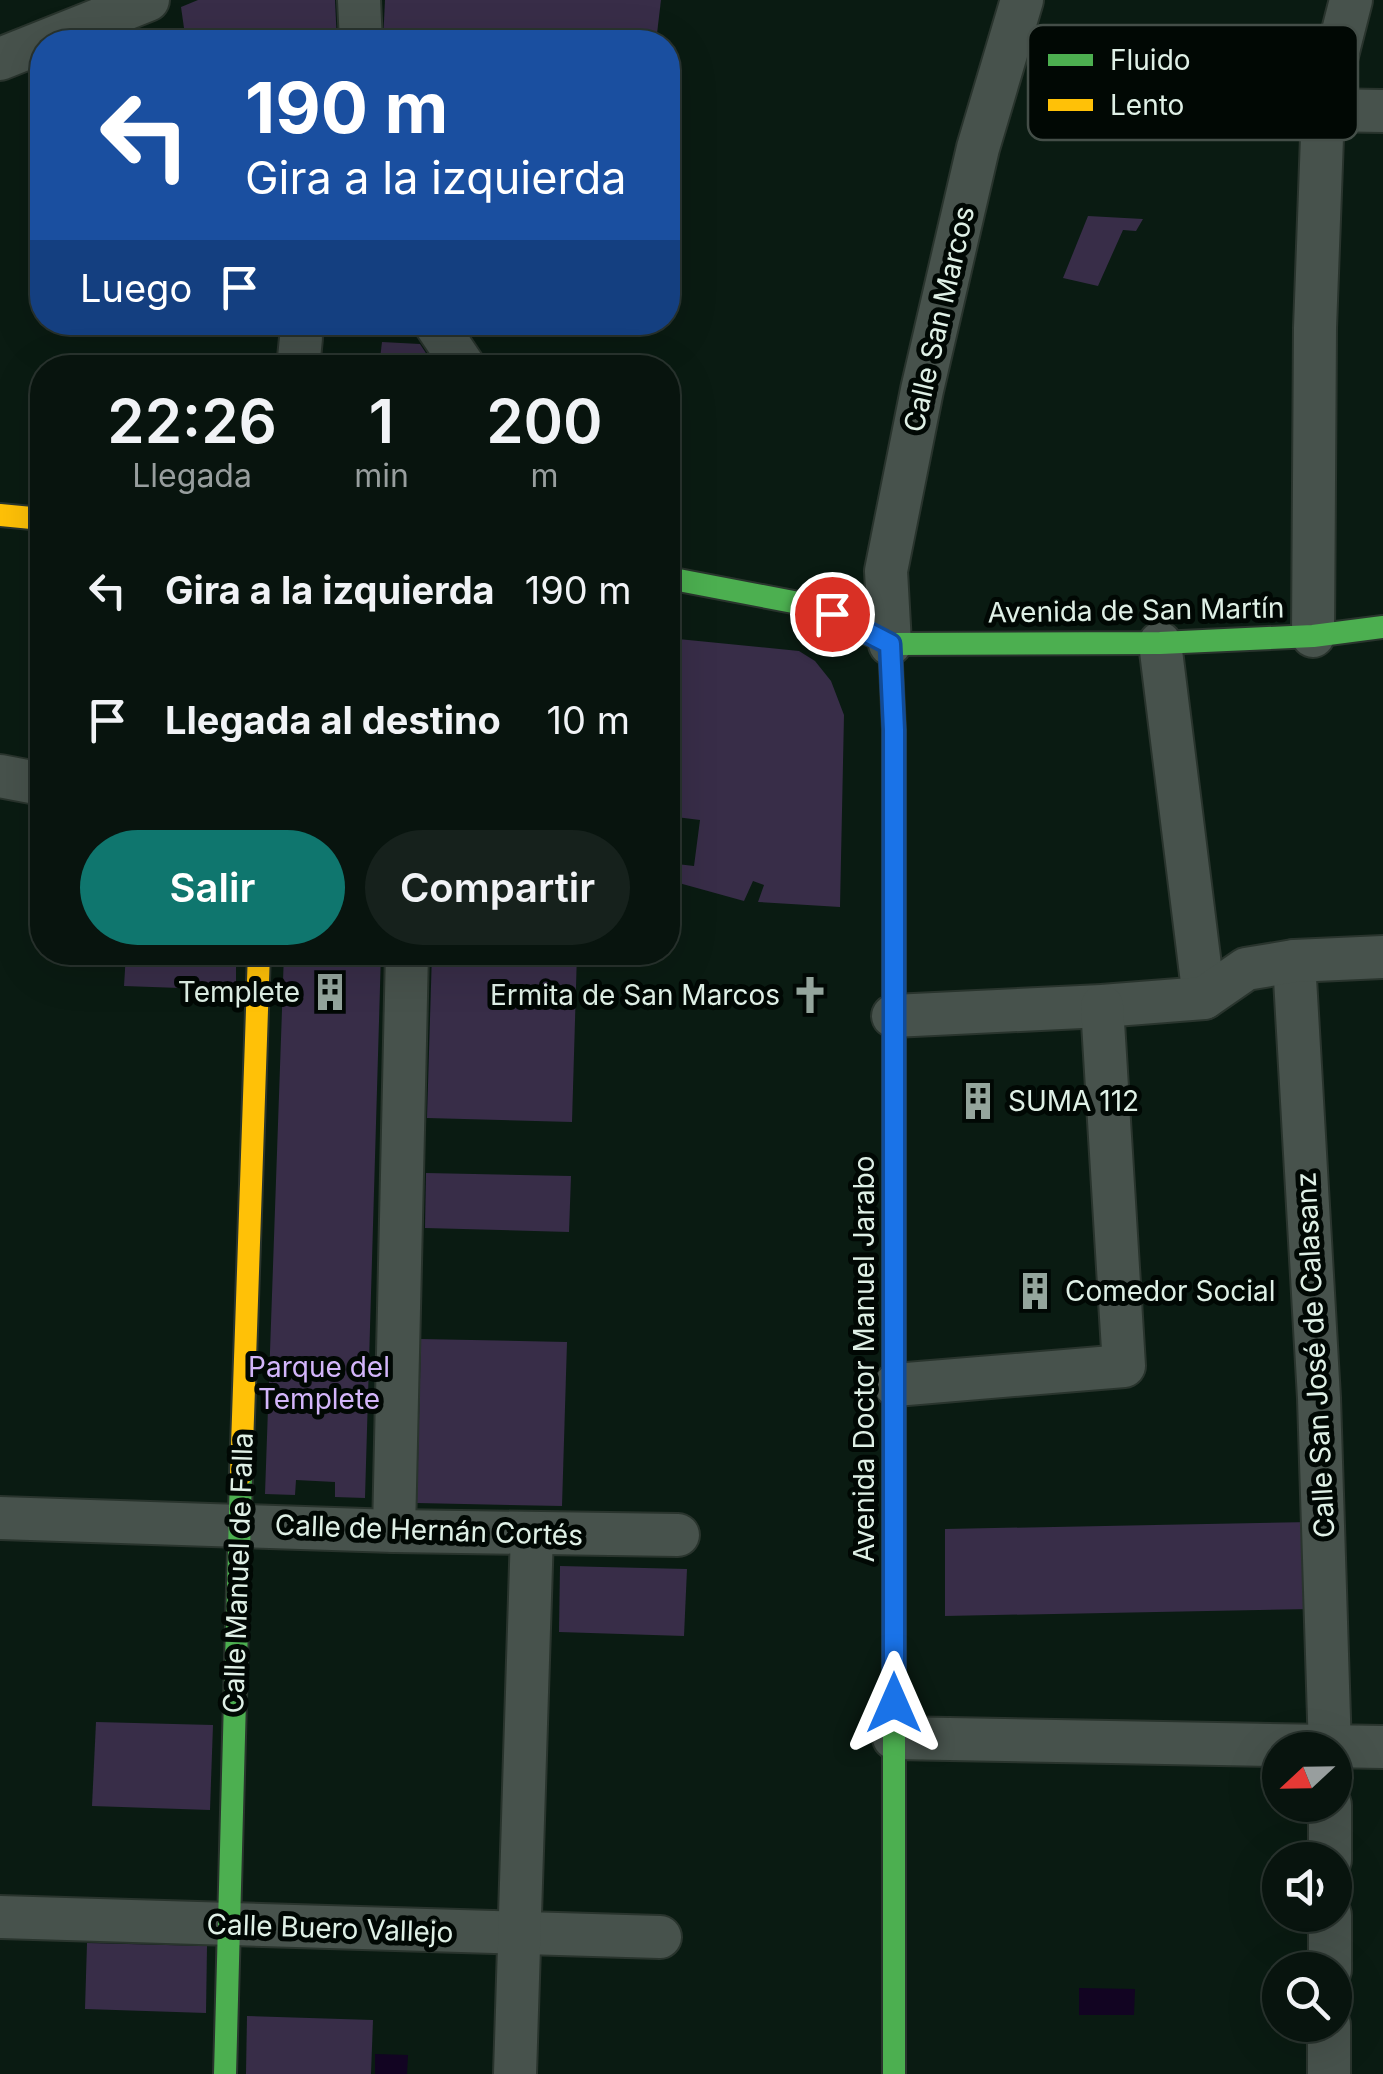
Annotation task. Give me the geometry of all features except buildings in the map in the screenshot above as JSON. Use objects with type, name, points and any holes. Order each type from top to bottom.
[{"type":"street","points":[[73,30],[148,0]]},
{"type":"street","points":[[359,0],[360,30]]},
{"type":"street","name":"Calle San Marcos","points":[[890,644],[886,571],[922,390],[978,148],[1022,0]]},
{"type":"street","points":[[1345,25],[1351,0]]},
{"type":"street","points":[[0,59],[30,47]]},
{"type":"street","points":[[1358,111],[1383,111]]},
{"type":"street","points":[[1313,636],[1315,328],[1322,140]]},
{"type":"street","points":[[0,515],[30,518]]},
{"type":"street","points":[[680,577],[809,605],[890,644]]},
{"type":"street","name":"Avenida de San Martín","points":[[890,644],[1160,643],[1313,636],[1383,627]]},
{"type":"street","points":[[1160,643],[1204,998]]},
{"type":"street","name":"Avenida Doctor Manuel Jarabo","points":[[890,644],[894,730],[894,2074]]},
{"type":"street","points":[[0,787],[0,776],[30,782]]},
{"type":"street","points":[[893,1016],[1204,998],[1246,969],[1294,961],[1383,956]]},
{"type":"street","name":"Calle San José de Calasanz","points":[[1294,961],[1319,1398],[1329,1732]]},
{"type":"street","name":"Calle Manuel de Falla","points":[[225,2074],[259,965]]},
{"type":"street","points":[[394,1531],[407,965]]},
{"type":"street","points":[[894,1385],[1124,1366],[1102,1006]]},
{"type":"street","name":"Calle de Hernán Cortés","points":[[0,1518],[678,1536]]},
{"type":"street","points":[[515,2074],[532,1533]]},
{"type":"street","points":[[894,1738],[1262,1746]]},
{"type":"street","points":[[1352,1748],[1383,1747]]},
{"type":"street","name":"Calle Buero Vallejo","points":[[0,1917],[660,1937]]},
{"type":"street","points":[[1329,2074],[1330,2042]]},
{"type":"green space","points":[[198,0],[335,0],[336,30],[184,30],[181,7]]},
{"type":"green space","points":[[385,0],[661,0],[657,30],[384,30]]},
{"type":"green space","points":[[1088,216],[1143,219],[1136,231],[1123,230],[1098,286],[1063,278]]},
{"type":"green space","points":[[382,342],[420,344],[427,355],[380,355]]},
{"type":"green space","points":[[680,639],[799,651],[815,661],[831,681],[844,715],[840,907],[758,902],[764,885],[753,881],[744,901],[680,883],[680,864],[694,866],[700,820],[680,818]]},
{"type":"green space","points":[[125,965],[236,965],[236,990],[124,986]]},
{"type":"green space","name":"Parque del Templete","points":[[284,965],[381,965],[365,1498],[335,1497],[335,1482],[296,1480],[295,1495],[265,1494]]},
{"type":"green space","points":[[432,965],[577,965],[572,1122],[427,1118]]},
{"type":"green space","points":[[426,1173],[571,1176],[569,1232],[425,1228]]},
{"type":"green space","points":[[421,1339],[567,1342],[562,1506],[417,1503]]},
{"type":"green space","points":[[1310,1522],[1312,1609],[945,1616],[945,1529]]},
{"type":"green space","points":[[560,1566],[687,1569],[684,1636],[559,1632]]},
{"type":"green space","points":[[96,1722],[213,1725],[210,1810],[92,1806]]},
{"type":"green space","points":[[87,1943],[207,1946],[206,2013],[85,2009]]},
{"type":"green space","points":[[247,2016],[373,2020],[371,2074],[246,2074]]},
{"type":"shaded area","points":[[1079,1988],[1135,1989],[1134,2015],[1079,2015]]},
{"type":"shaded area","points":[[375,2054],[408,2055],[407,2074],[375,2074]]},
{"type":"traffic: fast","points":[[680,580],[809,605],[890,644],[1160,643],[1313,636],[1383,627]]},
{"type":"traffic: fast","points":[[894,1319],[894,2074]]},
{"type":"traffic: fast","points":[[225,2074],[241,1475]]},
{"type":"traffic: slow","points":[[0,515],[30,518]]},
{"type":"traffic: slow","points":[[890,644],[894,730],[894,1319]]},
{"type":"traffic: slow","points":[[241,1475],[259,965]]},
{"type":"place","name":"Templete","points":[[330,992]]},
{"type":"place","name":"Ermita de San Marcos","points":[[810,995]]},
{"type":"place","name":"SUMA 112","points":[[978,1101]]},
{"type":"place","name":"Comedor Social","points":[[1035,1291]]},
{"type":"route","points":[[832,614],[890,644],[894,730],[894,1703]]}]
